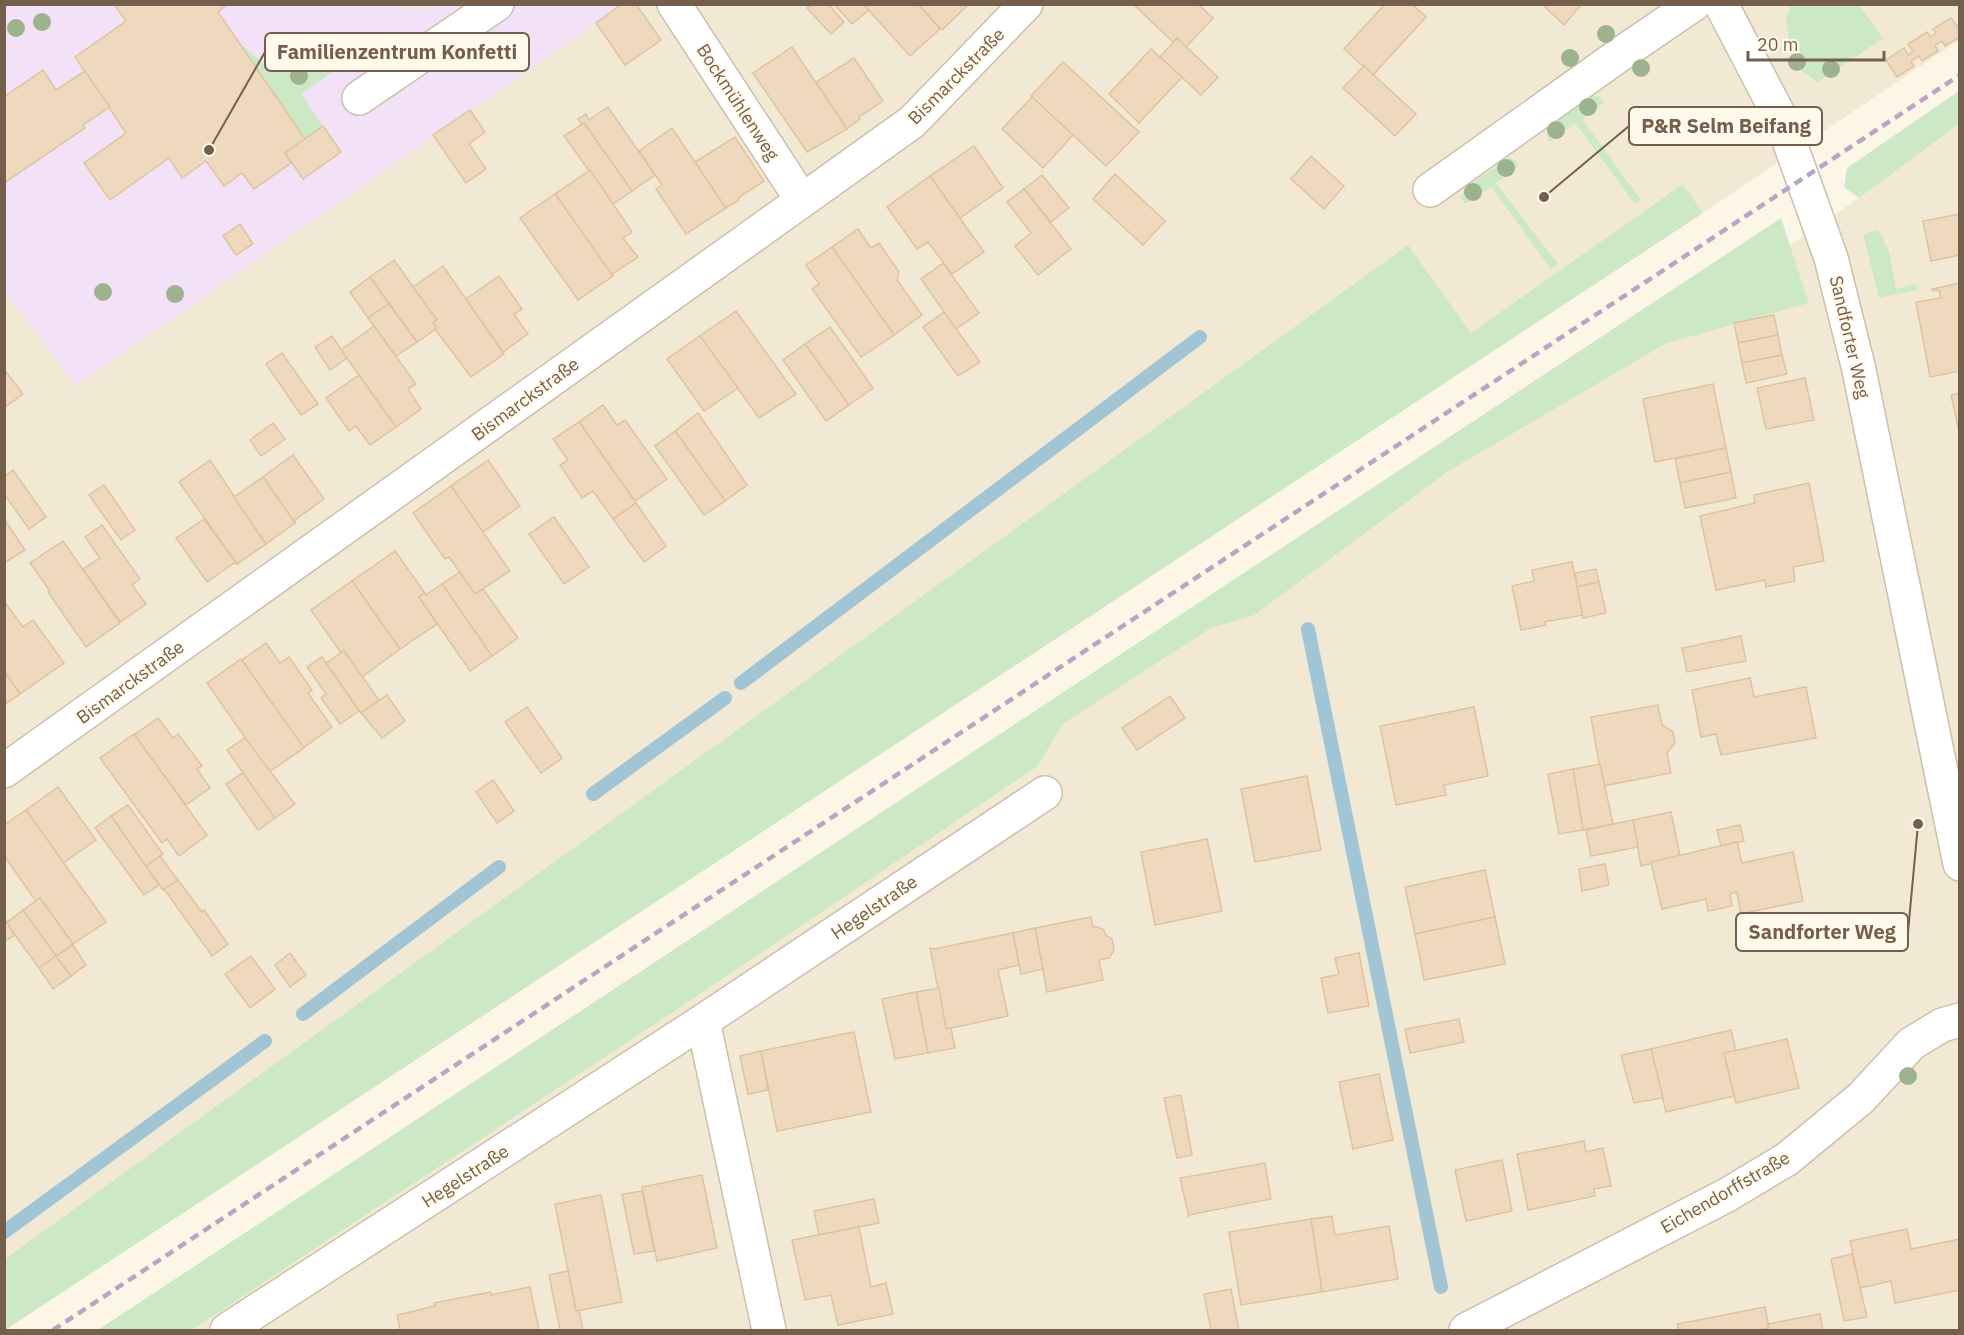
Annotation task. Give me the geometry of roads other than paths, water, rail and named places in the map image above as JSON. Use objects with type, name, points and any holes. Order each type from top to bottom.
[{"type":"street","points":[[359,98],[497,4]]},
{"type":"street","name":"Bockmühlenweg","points":[[674,4],[802,200]]},
{"type":"street","name":"Bismarckstraße","points":[[4,771],[912,122],[1026,4]]},
{"type":"street","points":[[1430,190],[1694,4]]},
{"type":"street","name":"Sandforter Weg","points":[[1721,4],[1782,120],[1831,258],[1859,370],[1959,864]]},
{"type":"street","name":"Hegelstraße","points":[[227,1330],[703,1021],[1046,793]]},
{"type":"street","name":"Eichendorffstraße","points":[[1466,1330],[1727,1195],[1787,1159],[1861,1098],[1911,1044],[1942,1025],[1959,1020]]},
{"type":"street","points":[[703,1021],[769,1330]]},
{"type":"waterway","points":[[741,683],[1200,337]]},
{"type":"waterway","points":[[1308,629],[1441,1287]]},
{"type":"waterway","points":[[593,794],[725,698]]},
{"type":"waterway","points":[[303,1014],[499,867]]},
{"type":"waterway","points":[[4,1232],[265,1041]]},
{"type":"railway","points":[[53,1330],[1960,75]]},
{"type":"place","name":"Familienzentrum Konfetti","points":[[209,150]]},
{"type":"place","name":"P&R Selm Beifang","points":[[1544,197]]},
{"type":"place","name":"Sandforter Weg","points":[[1918,824]]}]
